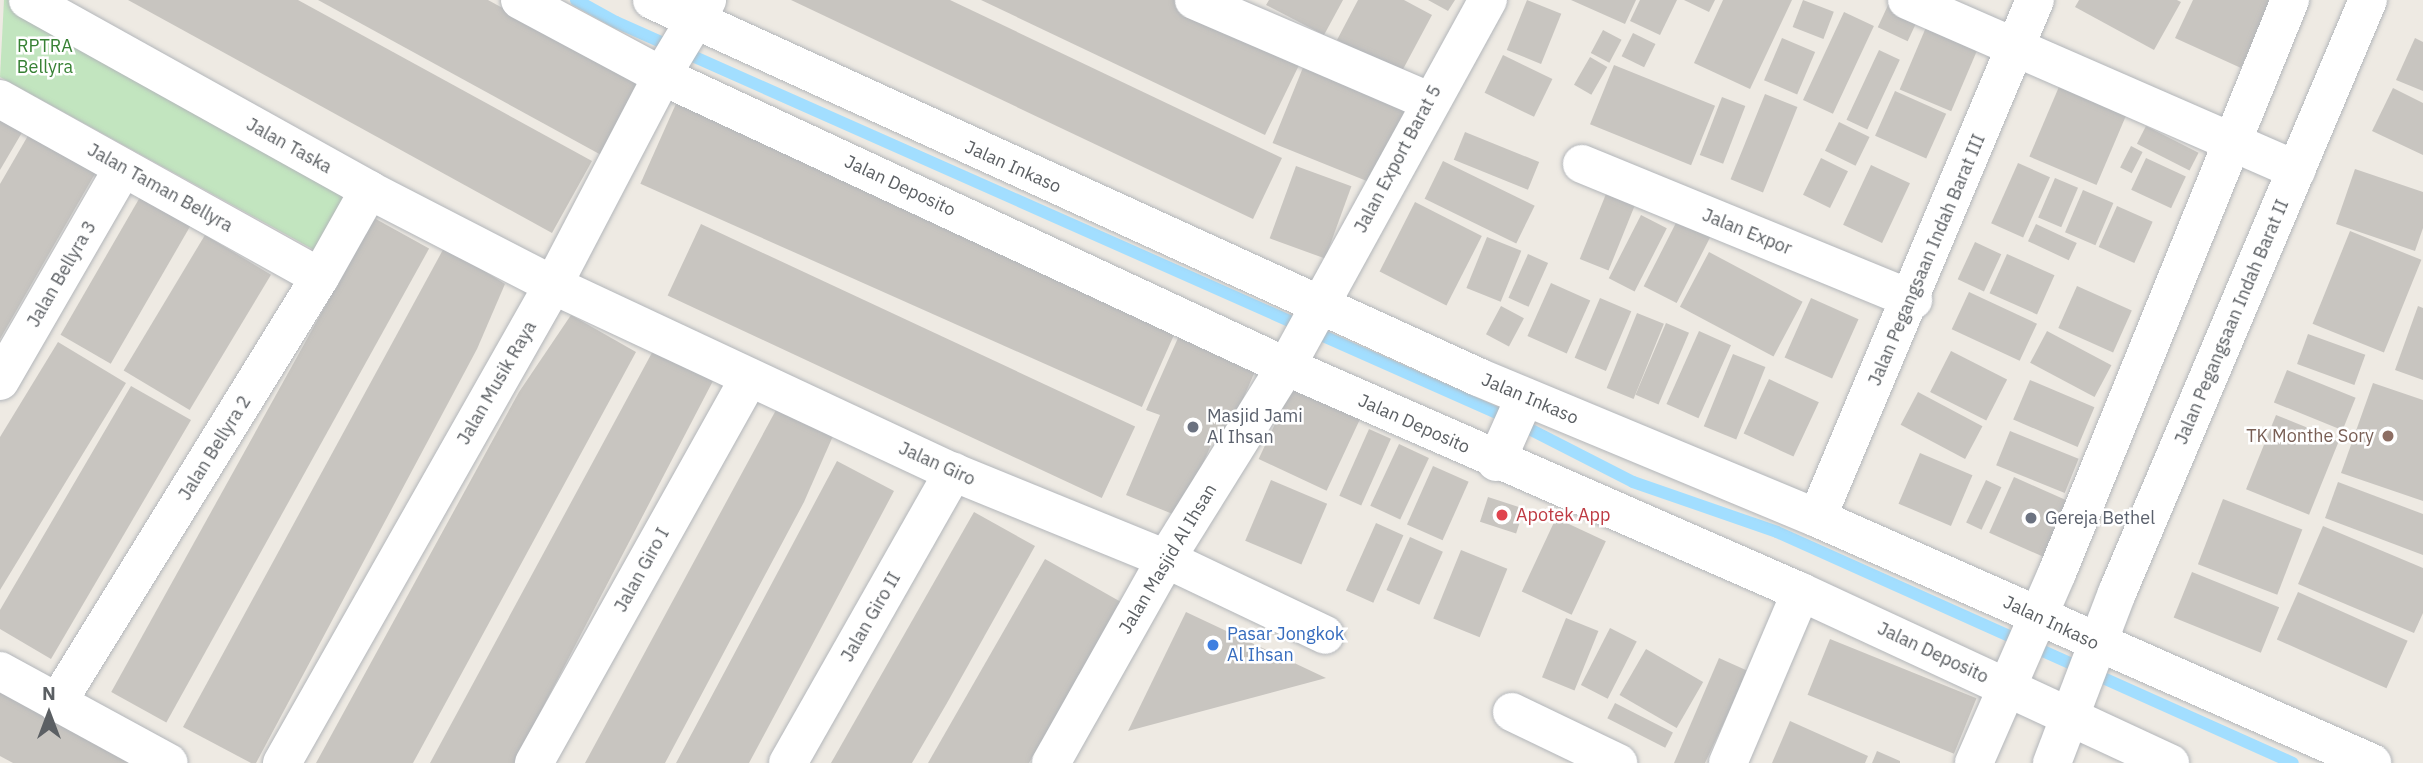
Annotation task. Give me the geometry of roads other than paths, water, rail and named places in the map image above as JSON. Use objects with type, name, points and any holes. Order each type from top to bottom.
[{"type":"street","name":"Jalan Taska","points":[[28,0],[369,190],[553,285]]},
{"type":"street","points":[[520,0],[684,39]]},
{"type":"street","points":[[652,0],[684,39]]},
{"type":"street","name":"Jalan Export Barat 5","points":[[1288,362],[1429,101],[1488,0]]},
{"type":"street","points":[[1907,0],[2292,168]]},
{"type":"street","name":"Jalan Pegangsaan Indah Barat III","points":[[1817,519],[1913,300],[2035,0]]},
{"type":"street","points":[[1974,763],[2234,141],[2290,0]]},
{"type":"street","name":"Jalan Pegangsaan Indah Barat II","points":[[2052,763],[2117,593],[2292,168],[2368,0]]},
{"type":"street","points":[[1218,5],[1429,101]]},
{"type":"street","name":"Jalan Musik Raya","points":[[282,763],[553,285],[684,39]]},
{"type":"street","name":"Jalan Inkaso","points":[[684,39],[1521,405],[1817,519],[2097,650],[2372,763]]},
{"type":"street","name":"Jalan Deposito","points":[[684,39],[1288,362],[1801,593],[2010,677],[2073,706],[2170,763]]},
{"type":"street","name":"Jalan Taman Bellyra","points":[[0,99],[320,277]]},
{"type":"street","name":"Jalan Expor","points":[[1582,164],[1913,300]]},
{"type":"street","name":"Jalan Bellyra 3","points":[[0,381],[123,168]]},
{"type":"street","name":"Jalan Bellyra 2","points":[[57,703],[320,277],[369,190]]},
{"type":"street","name":"Jalan Giro","points":[[553,285],[953,472],[1166,559],[1325,635]]},
{"type":"street","name":"Jalan Masjid Al Ihsan","points":[[1051,763],[1166,559],[1288,362]]},
{"type":"street","name":"Jalan Giro I","points":[[534,763],[750,378]]},
{"type":"street","points":[[1499,455],[1521,405]]},
{"type":"street","name":"Jalan Giro II","points":[[788,763],[953,472]]},
{"type":"street","points":[[1728,763],[1801,593]]},
{"type":"street","points":[[0,671],[169,763]]},
{"type":"street","points":[[1512,712],[1618,763]]},
{"type":"waterway","points":[[576,0],[616,22],[1508,418],[1633,482],[1777,532],[2293,763]]},
{"type":"place","name":"Masjid Jami Al Ihsan","points":[[1193,427]]},
{"type":"place","name":"TK Monthe Sory","points":[[2388,436]]},
{"type":"place","name":"Apotek App","points":[[1502,515]]},
{"type":"place","name":"Gereja Bethel","points":[[2031,518]]},
{"type":"place","name":"Pasar Jongkok Al Ihsan","points":[[1213,645]]},
{"type":"park label","name":"RPTRA Bellyra","points":[[45,57]]}]
